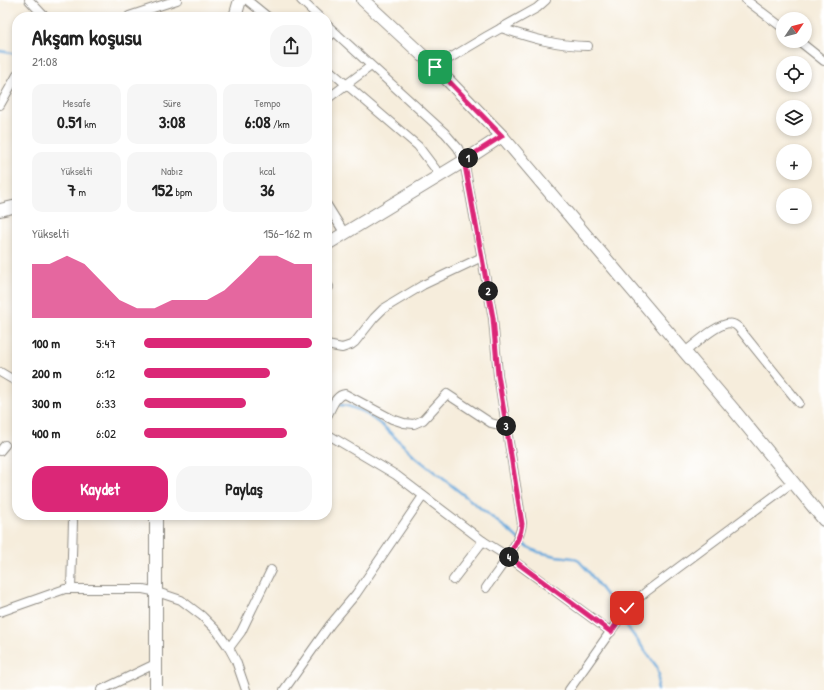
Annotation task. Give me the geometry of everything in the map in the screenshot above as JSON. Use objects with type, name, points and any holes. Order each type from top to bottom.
[{"type":"street","points":[[29,0],[40,12]]},
{"type":"street","points":[[141,12],[177,0]]},
{"type":"street","points":[[236,12],[240,0]]},
{"type":"street","points":[[247,0],[262,12]]},
{"type":"street","points":[[301,0],[314,12]]},
{"type":"street","points":[[364,0],[435,67],[502,136],[685,352],[824,520]]},
{"type":"street","points":[[435,67],[537,8],[546,0]]},
{"type":"street","points":[[746,0],[776,23]]},
{"type":"street","points":[[501,28],[550,43],[569,46],[588,46]]},
{"type":"street","points":[[334,32],[445,132],[458,148],[464,160],[493,318],[498,375],[522,524],[516,544],[486,588]]},
{"type":"street","points":[[808,48],[824,61]]},
{"type":"street","points":[[332,95],[371,66]]},
{"type":"street","points":[[332,72],[418,146],[440,175]]},
{"type":"street","points":[[0,105],[12,84]]},
{"type":"street","points":[[332,241],[502,136]]},
{"type":"street","points":[[0,210],[12,207]]},
{"type":"street","points":[[332,212],[345,234]]},
{"type":"street","points":[[332,346],[342,348],[351,345],[383,309],[423,286],[482,257]]},
{"type":"street","points":[[685,352],[718,327],[726,323],[732,323],[738,327],[799,403]]},
{"type":"street","points":[[0,372],[12,379]]},
{"type":"street","points":[[332,407],[336,399],[345,394],[392,419],[404,423],[414,424],[423,420],[447,394],[491,423],[506,427]]},
{"type":"street","points":[[332,437],[396,475],[483,541],[508,556],[611,632]]},
{"type":"street","points":[[569,690],[627,608],[647,591],[793,482]]},
{"type":"street","points":[[284,690],[330,625],[356,594],[423,496]]},
{"type":"street","points":[[71,589],[72,520]]},
{"type":"street","points":[[156,520],[156,690]]},
{"type":"street","points":[[453,580],[483,541]]},
{"type":"street","points":[[229,648],[241,632],[271,570]]},
{"type":"street","points":[[0,612],[65,589],[143,589],[157,592],[181,600],[202,616],[217,631],[236,661],[246,690]]},
{"type":"street","points":[[101,690],[157,663]]},
{"type":"waterway","points":[[0,51],[12,53]]},
{"type":"waterway","points":[[332,404],[348,406],[362,411],[383,426],[418,459],[512,533],[526,546],[538,552],[573,558],[579,561],[620,614]]},
{"type":"waterway","points":[[622,618],[657,667],[659,675],[657,690]]},
{"type":"route","points":[[435,67],[502,136],[464,160],[493,318],[498,375],[522,524],[516,544],[508,556],[611,632],[627,608]]}]
